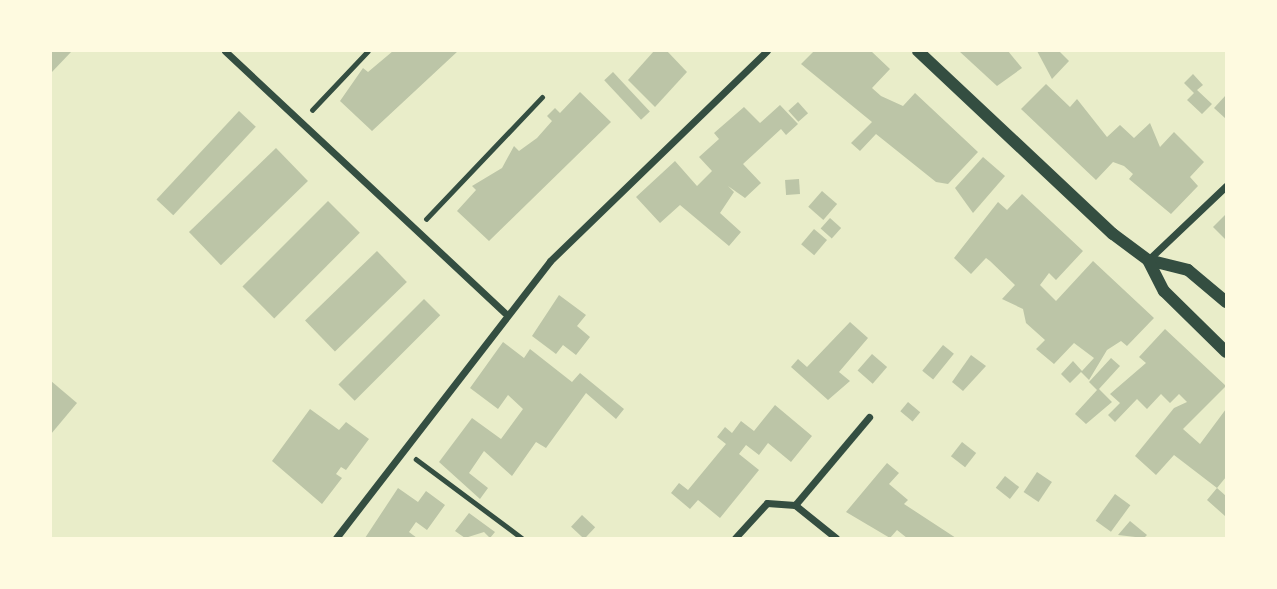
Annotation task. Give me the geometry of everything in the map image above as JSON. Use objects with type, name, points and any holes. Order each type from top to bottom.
[{"type":"street","points":[[225,51],[505,313]]},
{"type":"street","points":[[336,538],[505,313],[603,208],[767,51]]},
{"type":"street","points":[[918,51],[1148,260],[1164,291],[1226,352]]},
{"type":"street","points":[[1148,260],[1226,187]]},
{"type":"street","points":[[1148,260],[1188,270],[1226,302]]},
{"type":"street","points":[[795,505],[869,417]]},
{"type":"street","points":[[735,538],[767,503],[795,505],[836,538]]},
{"type":"path","points":[[302,121],[368,51]]},
{"type":"path","points":[[416,230],[542,97]]},
{"type":"path","points":[[404,450],[522,538]]},
{"type":"building","points":[[51,51],[72,51],[51,73]]},
{"type":"building","points":[[393,51],[458,51],[372,131],[340,101],[363,68],[368,72]]},
{"type":"building","points":[[654,51],[667,51],[687,72],[655,107],[628,80]]},
{"type":"building","points":[[814,51],[871,51],[890,69],[872,88],[881,96],[903,106],[915,93],[978,152],[948,184],[936,182],[876,134],[860,151],[851,143],[872,122],[801,64]]},
{"type":"building","points":[[959,51],[1008,51],[1022,68],[997,86]]},
{"type":"building","points":[[1037,51],[1059,51],[1069,61],[1052,79]]},
{"type":"building","points":[[613,72],[650,111],[641,120],[604,80]]},
{"type":"building","points":[[1193,74],[1203,85],[1197,90],[1212,104],[1202,114],[1187,100],[1194,93],[1184,83]]},
{"type":"building","points":[[1046,84],[1070,107],[1077,99],[1107,137],[1120,125],[1134,138],[1150,123],[1160,147],[1174,132],[1204,162],[1190,177],[1198,186],[1171,214],[1129,179],[1133,174],[1124,166],[1113,162],[1096,180],[1021,109]]},
{"type":"building","points":[[580,92],[611,122],[489,241],[457,211],[476,190],[472,186],[502,168],[514,146],[519,151],[537,138],[552,121],[547,116],[555,108],[560,113]]},
{"type":"building","points":[[1226,95],[1226,119],[1214,108]]},
{"type":"building","points":[[798,102],[808,113],[798,122],[788,111]]},
{"type":"building","points":[[780,105],[798,124],[786,135],[781,129],[743,164],[761,183],[745,198],[728,186],[734,192],[720,213],[741,232],[729,246],[680,205],[660,223],[636,197],[675,161],[697,186],[712,171],[699,157],[719,139],[714,133],[744,107],[760,123]]},
{"type":"building","points":[[239,111],[256,127],[173,215],[156,199]]},
{"type":"building","points":[[276,148],[308,181],[221,265],[189,232]]},
{"type":"building","points":[[983,157],[1005,176],[973,213],[955,188]]},
{"type":"building","points":[[799,179],[800,194],[786,195],[785,180]]},
{"type":"building","points":[[822,191],[837,204],[823,220],[808,207]]},
{"type":"building","points":[[1022,194],[1083,251],[1056,280],[1049,273],[1040,285],[1056,301],[1093,261],[1154,318],[1127,346],[1121,341],[1107,350],[1089,380],[1081,372],[1070,383],[1061,374],[1073,361],[1082,371],[1094,358],[1074,343],[1054,364],[1036,349],[1045,340],[1026,323],[1023,309],[1002,299],[1015,285],[990,261],[986,258],[971,274],[954,258],[998,202],[1007,210]]},
{"type":"building","points":[[328,201],[360,233],[274,318],[242,287]]},
{"type":"building","points":[[1226,214],[1226,240],[1213,227]]},
{"type":"building","points":[[830,218],[841,228],[832,238],[821,228]]},
{"type":"building","points":[[814,229],[827,240],[814,255],[801,244]]},
{"type":"building","points":[[377,251],[407,282],[335,351],[305,320]]},
{"type":"building","points":[[559,295],[586,315],[577,326],[590,337],[576,355],[563,345],[556,354],[532,336]]},
{"type":"building","points":[[424,299],[440,315],[355,401],[338,385]]},
{"type":"building","points":[[850,322],[868,338],[839,372],[850,381],[828,400],[791,367],[798,359],[807,367]]},
{"type":"building","points":[[1165,329],[1226,386],[1183,429],[1200,444],[1226,409],[1226,477],[1217,488],[1174,455],[1156,475],[1135,456],[1174,408],[1187,402],[1179,394],[1170,403],[1161,394],[1147,409],[1137,399],[1115,422],[1108,415],[1120,403],[1110,394],[1146,363],[1139,357]]},
{"type":"building","points":[[503,342],[524,358],[530,349],[572,382],[580,373],[624,409],[616,419],[586,393],[546,448],[536,442],[512,476],[484,451],[469,473],[488,488],[480,499],[439,462],[472,418],[501,439],[523,409],[508,395],[498,409],[470,388]]},
{"type":"building","points":[[943,345],[954,354],[933,379],[922,371]]},
{"type":"building","points":[[872,354],[887,367],[873,384],[858,371]]},
{"type":"building","points":[[971,355],[986,366],[963,391],[952,382]]},
{"type":"building","points":[[1111,358],[1120,366],[1099,389],[1112,402],[1086,424],[1075,414],[1097,390],[1089,382]]},
{"type":"building","points":[[51,381],[77,403],[51,434]]},
{"type":"building","points":[[908,402],[920,412],[913,421],[900,411]]},
{"type":"building","points":[[775,405],[812,436],[791,462],[768,443],[759,455],[746,445],[739,454],[759,470],[720,518],[698,500],[690,509],[671,493],[679,483],[688,490],[726,444],[717,437],[725,427],[732,433],[741,421],[754,431]]},
{"type":"building","points":[[310,409],[339,430],[346,422],[369,439],[346,470],[341,467],[336,474],[342,478],[322,504],[272,461]]},
{"type":"building","points":[[962,442],[976,453],[965,467],[951,456]]},
{"type":"building","points":[[887,463],[899,473],[889,484],[908,500],[904,504],[956,538],[907,538],[897,530],[890,538],[846,512]]},
{"type":"building","points":[[1037,472],[1052,482],[1039,502],[1024,492]]},
{"type":"building","points":[[1005,476],[1019,487],[1010,499],[996,488]]},
{"type":"building","points":[[398,488],[418,502],[426,491],[445,505],[427,530],[416,522],[409,532],[417,538],[365,538]]},
{"type":"building","points":[[1217,488],[1226,496],[1225,516],[1207,500]]},
{"type":"building","points":[[1115,494],[1130,505],[1111,532],[1096,521]]},
{"type":"building","points":[[469,513],[495,532],[490,538],[484,532],[465,538],[455,531]]},
{"type":"building","points":[[582,515],[595,527],[583,538],[571,527]]},
{"type":"building","points":[[1130,521],[1147,535],[1144,538],[1118,535]]}]
